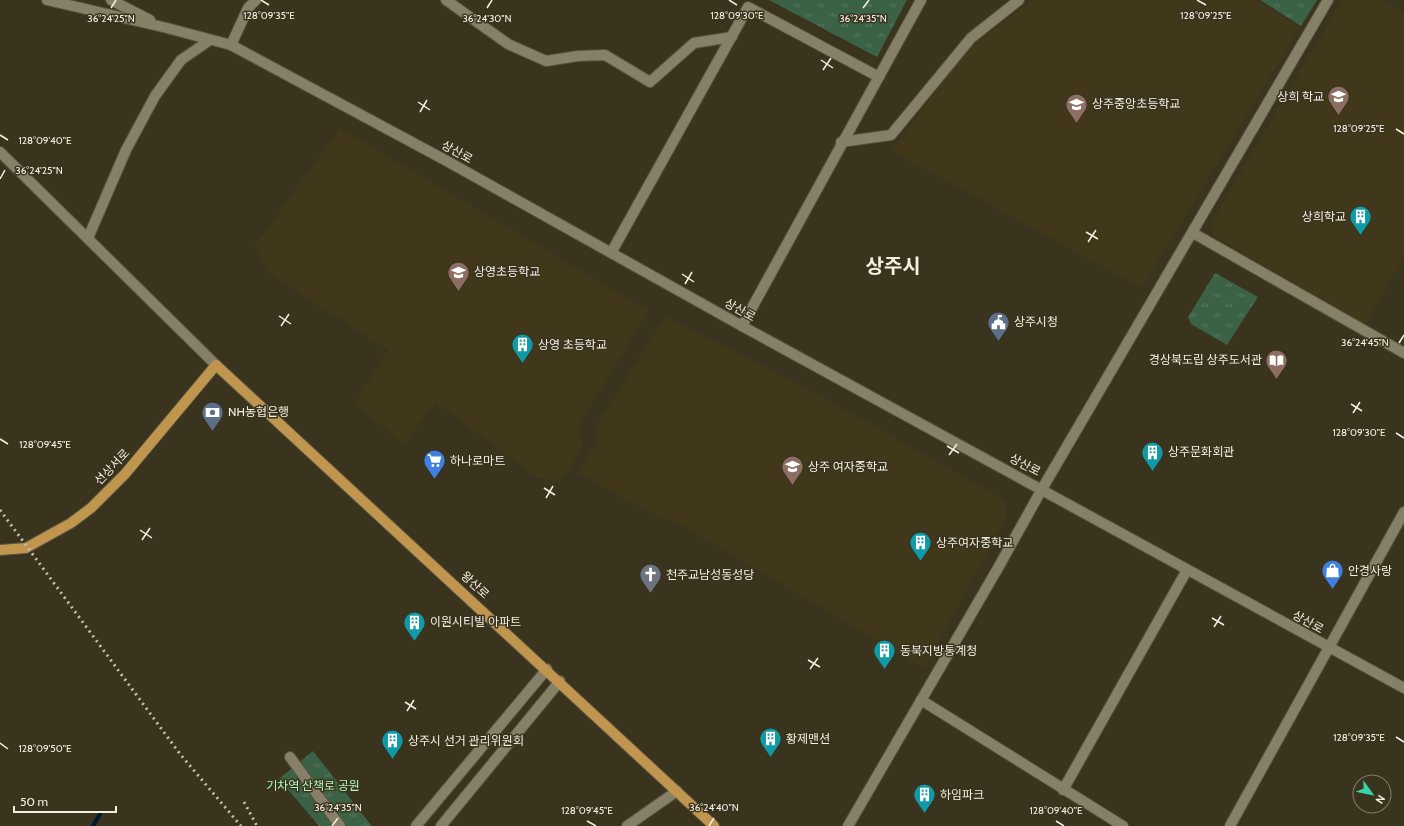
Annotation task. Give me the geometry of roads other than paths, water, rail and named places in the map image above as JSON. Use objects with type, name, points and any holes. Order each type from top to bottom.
[{"type":"main road","name":"선상서로","points":[[0,550],[26,548],[70,523],[91,508],[125,474],[216,365]]},
{"type":"main road","name":"왕산로","points":[[216,365],[560,681],[714,826]]},
{"type":"street","name":"상산로","points":[[47,0],[167,28],[231,45],[445,160],[742,326],[1404,688]]},
{"type":"street","points":[[111,0],[167,28]]},
{"type":"street","points":[[231,45],[248,8],[256,0]]},
{"type":"street","points":[[446,0],[508,44],[546,61],[578,56],[605,55],[650,82],[694,43],[732,37]]},
{"type":"street","points":[[742,326],[841,142],[879,77],[921,0]]},
{"type":"street","points":[[841,142],[892,135],[971,38],[1019,0]]},
{"type":"street","points":[[848,826],[998,568],[1042,489],[1328,0]]},
{"type":"street","points":[[611,253],[748,7],[879,77]]},
{"type":"street","points":[[88,238],[126,150],[155,96],[181,60],[210,40]]},
{"type":"street","points":[[0,152],[216,365]]},
{"type":"street","points":[[1193,232],[1404,353]]},
{"type":"street","points":[[1230,826],[1329,648],[1401,526],[1404,512]]},
{"type":"street","points":[[1063,790],[1187,570]]},
{"type":"street","points":[[416,826],[547,669]]},
{"type":"street","points":[[440,826],[560,681]]},
{"type":"street","points":[[921,700],[1063,790],[1123,826]]},
{"type":"street","points":[[290,757],[340,826]]},
{"type":"street","points":[[627,826],[676,791]]},
{"type":"waterway","points":[[93,826],[100,814]]},
{"type":"railway","points":[[0,510],[180,754],[241,826]]},
{"type":"railway","points":[[244,802],[257,826]]},
{"type":"place","name":"상희 학교","points":[[1339,116]]},
{"type":"place","name":"상주중앙초등학교","points":[[1077,124]]},
{"type":"place","name":"상희학교","points":[[1361,236]]},
{"type":"place","name":"상영초등학교","points":[[458,292]]},
{"type":"place","name":"상주시청","points":[[998,342]]},
{"type":"place","name":"상영 초등학교","points":[[523,364]]},
{"type":"place","name":"경상북도립 상주도서관","points":[[1277,380]]},
{"type":"place","name":"NH농협은행","points":[[212,432]]},
{"type":"place","name":"상주문화회관","points":[[1152,472]]},
{"type":"place","name":"하나로마트","points":[[435,480]]},
{"type":"place","name":"상주 여자중학교","points":[[792,486]]},
{"type":"place","name":"상주여자중학교","points":[[920,562]]},
{"type":"place","name":"안경사랑","points":[[1332,590]]},
{"type":"place","name":"천주교남성동성당","points":[[651,594]]},
{"type":"place","name":"이원시티빌 아파트","points":[[414,642]]},
{"type":"place","name":"동북지방통계청","points":[[884,670]]},
{"type":"place","name":"황제맨션","points":[[771,758]]},
{"type":"place","name":"상주시 선거 관리위원회","points":[[392,760]]},
{"type":"place","name":"하임파크","points":[[924,814]]},
{"type":"district","name":"상주시","points":[[893,266]]},
{"type":"park label","name":"기차역 산책로 공원","points":[[313,786]]}]
